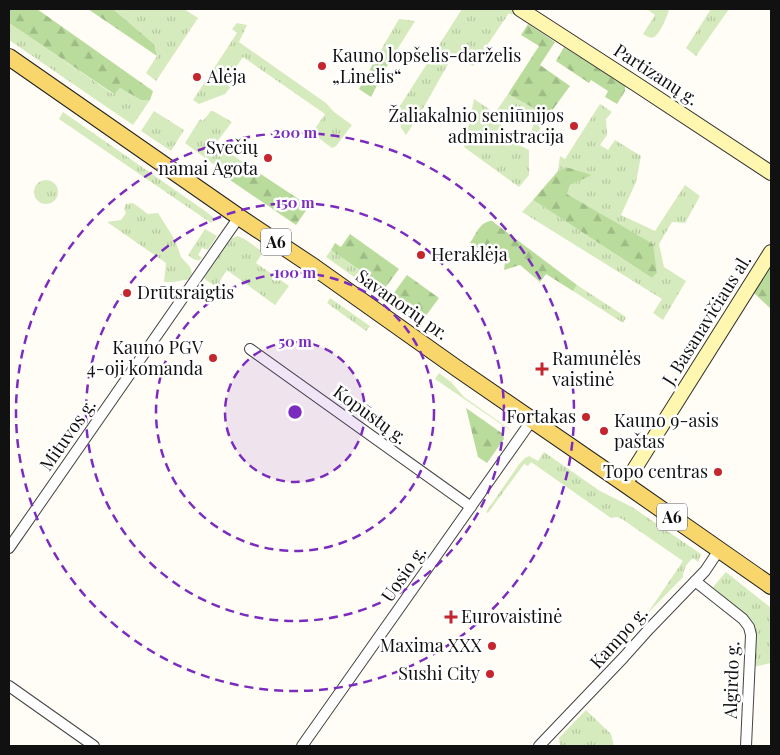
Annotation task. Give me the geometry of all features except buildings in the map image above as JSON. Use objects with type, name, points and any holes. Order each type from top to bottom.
[{"type":"main road","name":"Savanorių pr.","points":[[9,57],[771,586]]},
{"type":"street","name":"Partizanų g.","points":[[520,9],[771,173]]},
{"type":"street","name":"Mituvos g.","points":[[9,548],[239,217]]},
{"type":"street","name":"J. Basanavičiaus al.","points":[[626,484],[771,252]]},
{"type":"street","name":"Kopūstų g.","points":[[250,349],[471,507]]},
{"type":"street","name":"Uosio g.","points":[[302,746],[532,420]]},
{"type":"street","name":"Kampo g.","points":[[546,744],[649,629],[705,571],[720,550]]},
{"type":"street","name":"Algirdo g.","points":[[695,581],[742,618],[749,627],[751,635],[746,746]]},
{"type":"street","points":[[9,686],[94,746]]},
{"type":"green space","points":[[9,9],[37,9],[153,91],[150,100],[141,100],[120,88],[114,94],[9,23]]},
{"type":"green space","points":[[88,9],[113,9],[154,44],[157,56]]},
{"type":"green space","points":[[113,9],[184,9],[198,18],[156,81],[146,73],[157,56],[154,44]]},
{"type":"green space","points":[[462,9],[510,9],[514,11],[512,15],[509,13],[473,66],[453,55],[406,135],[401,128],[398,109]]},
{"type":"green space","points":[[647,9],[669,9],[661,28],[653,38],[643,34],[655,15]]},
{"type":"green space","points":[[711,9],[729,9],[696,56],[686,48]]},
{"type":"green space","points":[[399,19],[415,21],[388,64],[378,55]]},
{"type":"green space","points":[[9,23],[113,94],[120,88],[141,100],[150,100],[133,125],[9,40]]},
{"type":"green space","points":[[237,23],[247,25],[239,42],[326,103],[334,112],[352,125],[336,146],[332,148],[312,133],[325,114],[243,57],[232,73],[235,82],[225,94],[199,104],[193,100],[237,33],[232,29]]},
{"type":"green space","points":[[528,24],[555,42],[540,65],[570,86],[548,116],[508,94],[539,46],[521,35]]},
{"type":"green space","points":[[564,47],[625,86],[625,91],[617,104],[605,97],[608,91],[591,80],[589,83],[556,61]]},
{"type":"green space","points":[[378,55],[388,64],[371,97],[359,89]]},
{"type":"green space","points":[[508,94],[548,116],[535,137],[531,134],[534,121],[510,116],[495,133],[529,150],[529,175],[519,187],[464,147],[474,99],[495,113]]},
{"type":"green space","points":[[600,104],[612,112],[606,119],[607,135],[600,145],[608,150],[615,140],[641,156],[636,182],[621,215],[655,231],[685,185],[700,196],[685,223],[672,222],[659,244],[664,267],[686,281],[663,320],[653,313],[662,299],[522,212],[533,200],[652,278],[657,273],[652,244],[567,194],[570,185],[591,175],[566,167],[558,171],[560,156],[565,159]]},
{"type":"green space","points":[[154,111],[184,130],[171,151],[141,131]]},
{"type":"green space","points":[[211,111],[232,122],[216,143],[244,163],[232,178],[185,143],[200,119],[203,121]]},
{"type":"green space","points":[[63,112],[215,219],[211,223],[59,119]]},
{"type":"green space","points":[[244,163],[309,206],[296,225],[230,180]]},
{"type":"green space","points":[[566,167],[592,175],[570,185],[567,194],[653,244],[657,273],[652,278],[533,200],[558,171]]},
{"type":"green space","points":[[46,180],[54,184],[58,192],[54,200],[46,204],[38,200],[34,192],[38,184]]},
{"type":"green space","points":[[133,203],[148,214],[158,213],[175,240],[181,257],[190,267],[192,273],[189,279],[164,282],[166,263],[107,222],[121,220],[126,213],[124,209],[126,204]]},
{"type":"green space","points":[[492,221],[577,285],[573,291],[546,274],[540,282],[520,265],[504,270],[506,255],[483,251],[470,243],[484,223]]},
{"type":"green space","points":[[205,229],[217,236],[208,250],[202,248],[198,255],[202,258],[195,260],[188,255]]},
{"type":"green space","points":[[350,234],[399,269],[385,288],[331,250],[335,243],[341,247]]},
{"type":"green space","points":[[238,236],[263,252],[256,263],[289,286],[275,305],[227,270],[219,282],[233,292],[230,296],[204,278],[232,238]]},
{"type":"green space","points":[[331,250],[425,317],[420,324],[326,257]]},
{"type":"green space","points":[[771,264],[771,309],[754,293]]},
{"type":"green space","points":[[407,275],[439,298],[425,317],[393,294]]},
{"type":"green space","points":[[577,285],[626,317],[623,323],[573,291]]},
{"type":"green space","points":[[330,298],[370,326],[366,331],[327,303]]},
{"type":"green space","points":[[439,373],[451,382],[464,397],[511,431],[435,379]]},
{"type":"green space","points":[[466,408],[503,434],[504,439],[487,463],[478,457]]},
{"type":"green space","points":[[544,452],[600,491],[632,507],[701,554],[698,562],[693,558],[689,562],[683,577],[647,614],[683,561],[622,519],[617,517],[611,518],[531,462],[528,466],[524,464],[488,513],[486,512],[520,463],[529,456],[538,461]]},
{"type":"green space","points":[[726,572],[771,608],[771,663],[753,667],[751,623],[713,587]]},
{"type":"green space","points":[[586,710],[611,734],[614,746],[560,746],[559,738]]},
{"type":"place","name":"Kauno lopšelis-darželis „Linelis“","points":[[322,66]]},
{"type":"place","name":"Alėja","points":[[197,77]]},
{"type":"place","name":"Žaliakalnio seniūnijos administracija","points":[[574,126]]},
{"type":"place","name":"Svečių namai Agota","points":[[268,158]]},
{"type":"place","name":"Heraklėja","points":[[421,255]]},
{"type":"place","name":"Drūtsraigtis","points":[[127,293]]},
{"type":"place","name":"Kauno PGV 4-oji komanda","points":[[213,358]]},
{"type":"place","name":"Ramunėlės vaistinė","points":[[542,369]]},
{"type":"place","name":"Fortakas","points":[[586,417]]},
{"type":"place","name":"Kauno 9-asis paštas","points":[[604,431]]},
{"type":"place","name":"Topo centras","points":[[718,472]]},
{"type":"place","name":"Eurovaistinė","points":[[451,617]]},
{"type":"place","name":"Maxima XXX","points":[[492,646]]},
{"type":"place","name":"Sushi City","points":[[490,674]]}]
